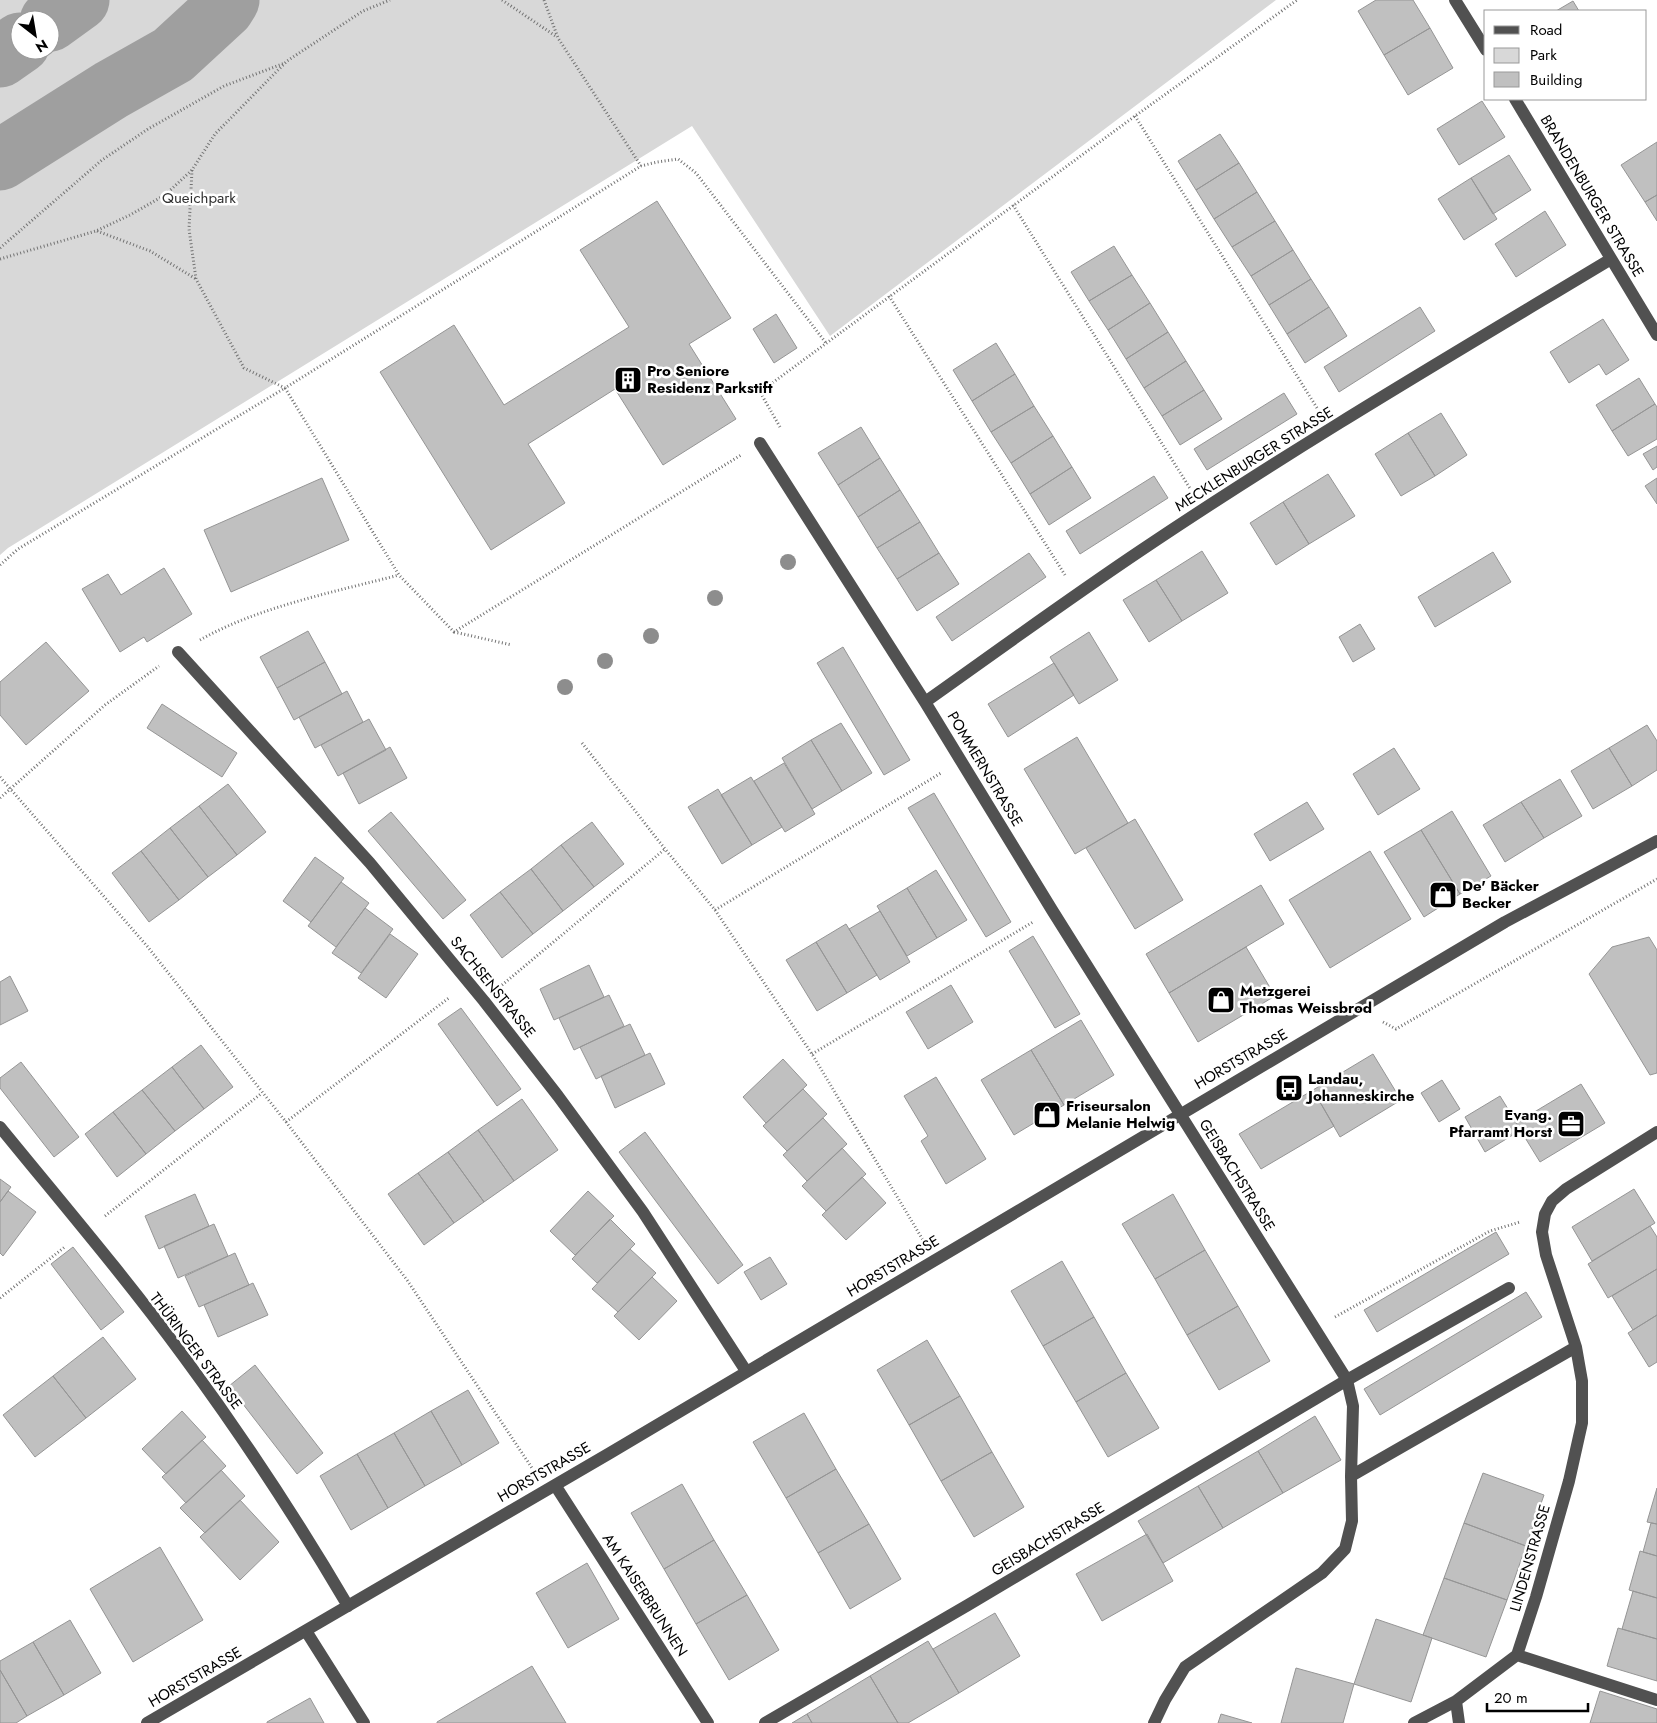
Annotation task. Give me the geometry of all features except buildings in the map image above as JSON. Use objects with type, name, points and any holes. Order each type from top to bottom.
[{"type":"street","points":[[1455,0],[1484,47]]},
{"type":"street","name":"BRANDENBURGER STRASSE","points":[[1516,100],[1657,335]]},
{"type":"street","name":"MECKLENBURGER STRASSE","points":[[925,702],[1077,594],[1204,510],[1611,259]]},
{"type":"street","name":"POMMERNSTRASSE","points":[[760,443],[925,702],[1179,1114]]},
{"type":"street","name":"SACHSENSTRASSE","points":[[178,652],[370,863],[484,1001],[644,1212],[746,1371]]},
{"type":"street","name":"HORSTSTRASSE","points":[[147,1723],[935,1260],[1505,922],[1606,870],[1657,841]]},
{"type":"street","name":"GEISBACHSTRASSE","points":[[1154,1723],[1184,1667],[1322,1573],[1345,1549],[1352,1521],[1353,1406],[1347,1380],[1179,1114]]},
{"type":"street","name":"THÜRINGER STRASSE","points":[[0,1127],[182,1355],[291,1514],[322,1561],[348,1606]]},
{"type":"street","points":[[1545,1214],[1552,1201],[1566,1189],[1657,1132]]},
{"type":"street","name":"LINDENSTRASSE","points":[[1517,1655],[1555,1531],[1582,1423],[1582,1381],[1576,1347],[1546,1255],[1542,1232],[1545,1214]]},
{"type":"street","name":"GEISBACHSTRASSE","points":[[765,1723],[960,1610],[1347,1380],[1509,1288]]},
{"type":"street","points":[[1351,1476],[1576,1347]]},
{"type":"street","name":"AM KAISERBRUNNEN","points":[[550,1487],[708,1723]]},
{"type":"street","points":[[306,1631],[364,1723]]},
{"type":"street","points":[[1414,1723],[1456,1701],[1517,1655],[1657,1700]]},
{"type":"street","points":[[1456,1701],[1459,1723]]},
{"type":"path","points":[[0,259],[96,231],[130,215],[165,195],[192,170],[214,134],[288,61],[363,11],[390,0]]},
{"type":"path","points":[[502,0],[558,38]]},
{"type":"path","points":[[544,0],[558,38],[642,166]]},
{"type":"path","points":[[454,632],[782,430],[760,392],[1135,116],[1298,0]]},
{"type":"path","points":[[0,248],[102,160],[148,129],[224,86],[288,61]]},
{"type":"path","points":[[1135,116],[1331,430]]},
{"type":"path","points":[[0,565],[18,549],[285,388],[642,166],[656,162],[678,159],[696,173],[826,343]]},
{"type":"path","points":[[192,170],[189,229],[196,279],[244,368],[285,388],[399,575],[454,632],[512,645]]},
{"type":"path","points":[[1013,205],[1204,510]]},
{"type":"path","points":[[96,231],[150,251],[196,279]]},
{"type":"path","points":[[889,296],[1077,594]]},
{"type":"path","points":[[582,743],[714,910],[812,1054],[935,1260]]},
{"type":"path","points":[[714,910],[961,760]]},
{"type":"path","points":[[0,777],[147,946],[286,1122],[406,1280],[550,1487]]},
{"type":"path","points":[[484,1001],[665,849]]},
{"type":"path","points":[[1358,1010],[1396,1029],[1657,879]]},
{"type":"path","points":[[812,1054],[1052,910]]},
{"type":"path","points":[[286,1122],[469,983]]},
{"type":"path","points":[[0,1298],[262,1093]]},
{"type":"path","points":[[1314,1328],[1490,1231],[1545,1214]]},
{"type":"green space","name":"Queichpark","points":[[0,0],[1276,0],[830,336],[692,126],[8,548],[0,555]]},
{"type":"waterway","points":[[60,14],[79,0]]},
{"type":"waterway","points":[[0,160],[111,90],[173,55],[224,8],[229,0]]},
{"type":"waterway","points":[[0,57],[10,50]]},
{"type":"place","name":"Pro Seniore Residenz Parkstift","points":[[628,380]]},
{"type":"place","name":"De' Bäcker Becker","points":[[1443,895]]},
{"type":"place","name":"Metzgerei Thomas Weissbrod","points":[[1221,1000]]},
{"type":"place","name":"Landau, Johanneskirche","points":[[1289,1088]]},
{"type":"place","name":"Friseursalon Melanie Helwig","points":[[1047,1115]]},
{"type":"place","name":"Evang. Pfarramt Horst","points":[[1571,1124]]}]
